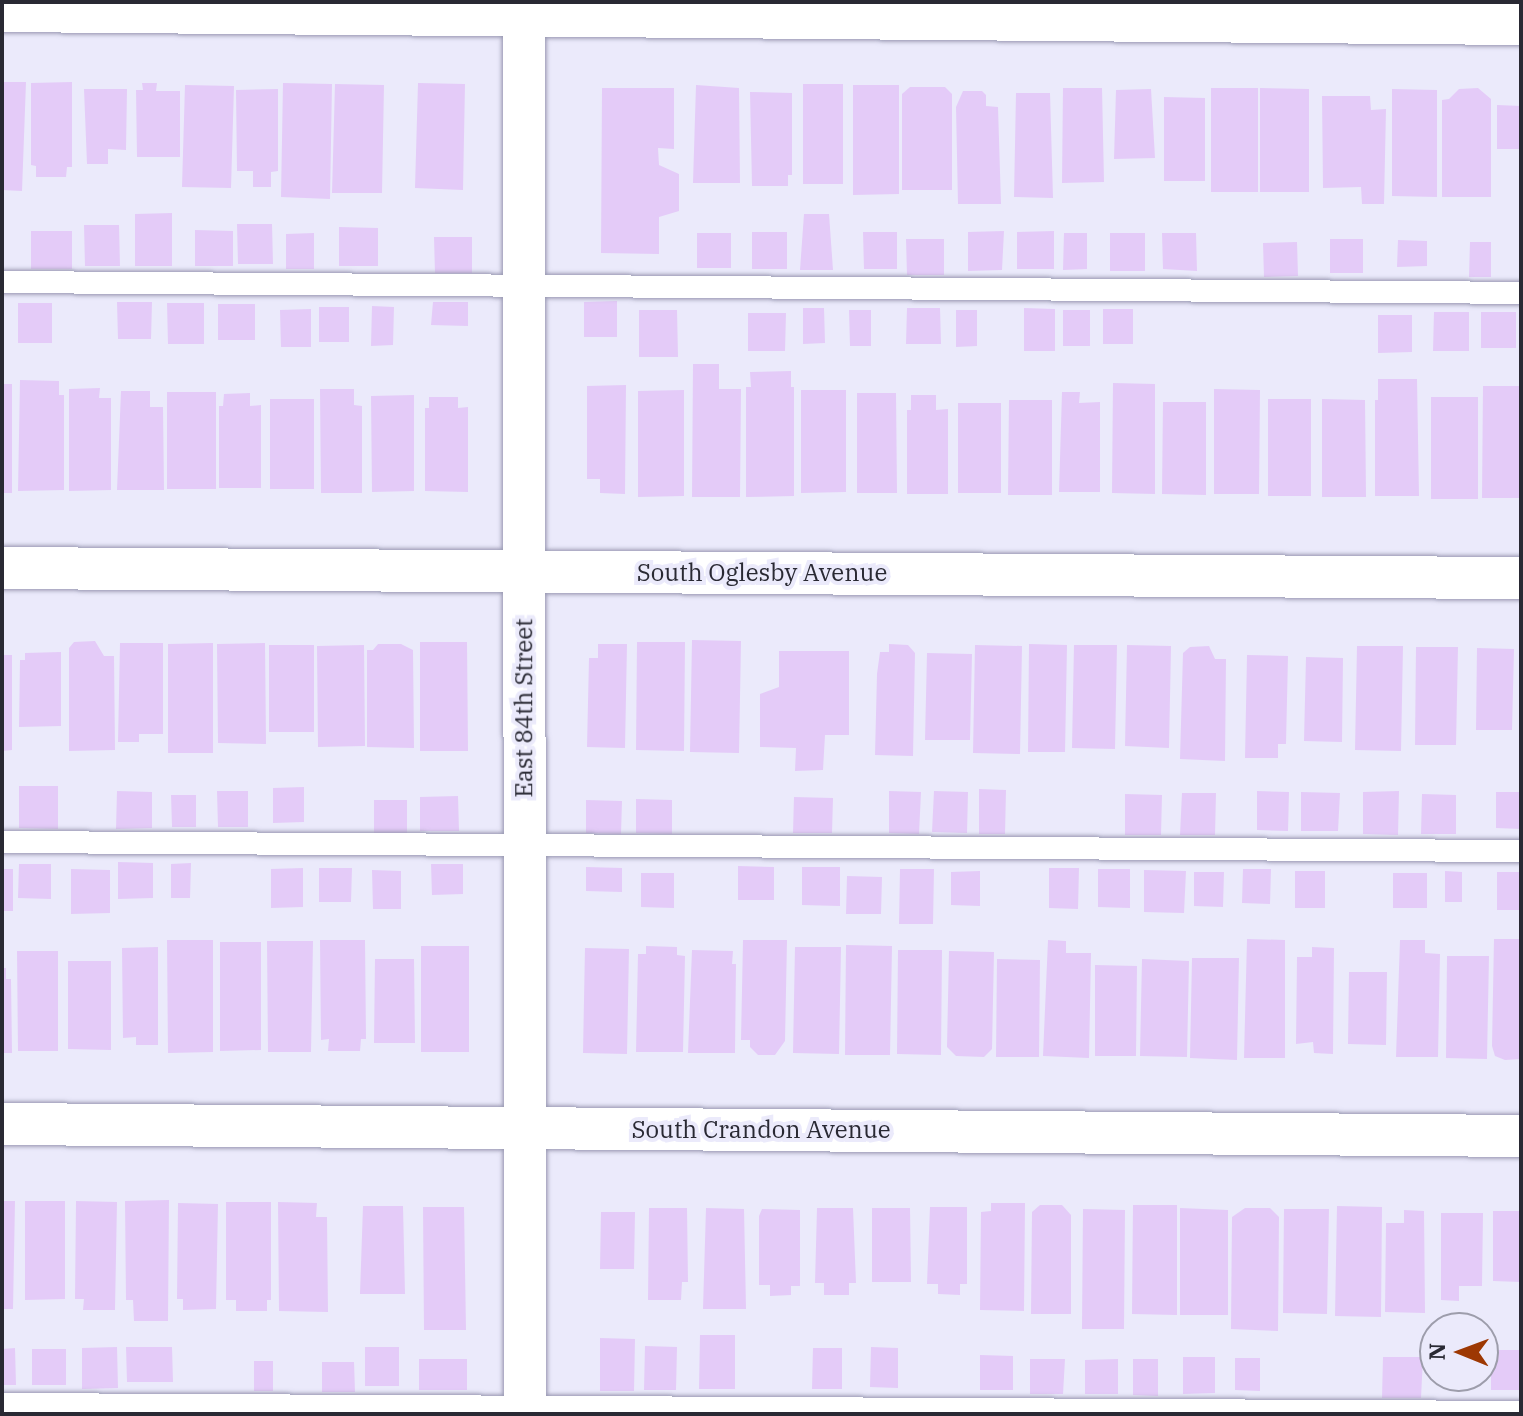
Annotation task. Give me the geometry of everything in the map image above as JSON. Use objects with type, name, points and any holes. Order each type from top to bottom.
[{"type":"street","points":[[2,10],[524,8],[1296,11],[1521,23]]},
{"type":"street","name":"East 84th Street","points":[[524,8],[525,1410]]},
{"type":"street","name":"South Oglesby Avenue","points":[[2,568],[1521,578]]},
{"type":"street","name":"South Crandon Avenue","points":[[2,1124],[1521,1136]]},
{"type":"lane","points":[[2,282],[1521,293]]},
{"type":"lane","points":[[2,842],[1521,851]]},
{"type":"lane","points":[[2,1404],[525,1410],[1521,1412]]},
{"type":"building","points":[[2,82],[26,82],[22,191],[2,190]]},
{"type":"building","points":[[72,82],[72,167],[67,167],[66,177],[36,177],[36,166],[31,165],[31,83]]},
{"type":"building","points":[[142,83],[157,83],[156,91],[180,91],[180,157],[137,157],[136,90],[143,90]]},
{"type":"building","points":[[283,83],[332,84],[330,199],[281,197]]},
{"type":"building","points":[[418,83],[465,84],[463,190],[415,188]]},
{"type":"building","points":[[335,84],[384,85],[382,193],[332,193]]},
{"type":"building","points":[[803,84],[843,84],[843,184],[803,184]]},
{"type":"building","points":[[185,85],[234,86],[231,188],[182,187]]},
{"type":"building","points":[[696,85],[739,88],[740,183],[693,183]]},
{"type":"building","points":[[853,85],[899,85],[899,194],[853,195]]},
{"type":"building","points":[[910,87],[945,87],[952,94],[952,190],[902,190],[902,94]]},
{"type":"building","points":[[602,88],[674,88],[674,149],[658,148],[659,165],[679,174],[679,211],[659,217],[659,254],[601,253]]},
{"type":"building","points":[[1063,88],[1102,88],[1104,182],[1062,183]]},
{"type":"building","points":[[1211,88],[1258,88],[1258,192],[1211,192]]},
{"type":"building","points":[[1260,88],[1309,89],[1309,192],[1260,192]]},
{"type":"building","points":[[1478,88],[1491,99],[1491,197],[1442,197],[1442,100],[1449,99],[1459,89]]},
{"type":"building","points":[[84,89],[127,89],[126,150],[108,149],[108,164],[87,164]]},
{"type":"building","points":[[278,89],[278,171],[271,172],[271,187],[253,187],[253,171],[237,171],[236,90]]},
{"type":"building","points":[[1151,89],[1155,158],[1114,159],[1116,90]]},
{"type":"building","points":[[1392,89],[1437,90],[1437,197],[1392,196]]},
{"type":"building","points":[[963,91],[982,91],[986,95],[986,106],[998,107],[1001,204],[958,204],[956,107]]},
{"type":"building","points":[[750,92],[792,93],[792,175],[788,175],[788,186],[752,186]]},
{"type":"building","points":[[1016,93],[1050,93],[1053,198],[1014,197]]},
{"type":"building","points":[[1322,96],[1370,96],[1371,110],[1386,109],[1384,204],[1362,204],[1361,187],[1323,188]]},
{"type":"building","points":[[1164,97],[1205,98],[1205,181],[1164,181]]},
{"type":"building","points":[[1497,105],[1521,106],[1521,149],[1497,149]]},
{"type":"building","points":[[172,213],[172,266],[135,266],[135,214]]},
{"type":"building","points":[[804,214],[829,214],[833,270],[800,270]]},
{"type":"building","points":[[237,224],[272,224],[273,264],[238,264]]},
{"type":"building","points":[[84,225],[119,225],[120,266],[85,266]]},
{"type":"building","points":[[339,227],[378,228],[378,266],[339,266]]},
{"type":"building","points":[[195,230],[233,231],[233,266],[195,266]]},
{"type":"building","points":[[31,231],[72,231],[72,269],[31,269]]},
{"type":"building","points":[[1004,231],[1002,270],[968,271],[968,232]]},
{"type":"building","points":[[1054,231],[1054,269],[1017,269],[1017,232]]},
{"type":"building","points":[[752,232],[787,232],[787,269],[752,269]]},
{"type":"building","points":[[863,232],[897,232],[897,269],[864,269]]},
{"type":"building","points":[[314,233],[314,269],[286,269],[286,234]]},
{"type":"building","points":[[697,233],[731,233],[731,268],[697,268]]},
{"type":"building","points":[[1064,233],[1087,233],[1087,269],[1063,270]]},
{"type":"building","points":[[1110,233],[1145,233],[1145,271],[1110,271]]},
{"type":"building","points":[[1162,233],[1196,233],[1197,271],[1163,269]]},
{"type":"building","points":[[434,237],[472,237],[472,273],[435,273]]},
{"type":"building","points":[[906,239],[944,239],[944,275],[907,275]]},
{"type":"building","points":[[1330,239],[1363,239],[1363,273],[1330,273]]},
{"type":"building","points":[[1398,240],[1427,241],[1427,266],[1397,267]]},
{"type":"building","points":[[1297,242],[1298,276],[1264,277],[1263,243]]},
{"type":"building","points":[[1470,242],[1491,242],[1491,277],[1469,277]]},
{"type":"building","points":[[617,301],[617,337],[584,337],[584,302]]},
{"type":"building","points":[[117,302],[152,302],[151,339],[118,339]]},
{"type":"building","points":[[433,302],[468,302],[468,326],[431,325]]},
{"type":"building","points":[[18,303],[52,303],[52,343],[18,343]]},
{"type":"building","points":[[167,303],[204,303],[204,344],[168,344]]},
{"type":"building","points":[[218,304],[255,304],[255,340],[218,340]]},
{"type":"building","points":[[372,306],[394,307],[393,345],[371,346]]},
{"type":"building","points":[[319,307],[349,307],[349,342],[319,342]]},
{"type":"building","points":[[803,308],[824,308],[825,343],[803,344]]},
{"type":"building","points":[[907,308],[940,308],[941,344],[906,344]]},
{"type":"building","points":[[1024,308],[1055,309],[1055,351],[1024,351]]},
{"type":"building","points":[[311,309],[311,347],[281,347],[280,310]]},
{"type":"building","points":[[1103,309],[1133,309],[1133,344],[1103,344]]},
{"type":"building","points":[[639,310],[677,310],[678,357],[639,357]]},
{"type":"building","points":[[849,310],[871,310],[871,346],[850,346]]},
{"type":"building","points":[[956,310],[977,310],[977,346],[956,347]]},
{"type":"building","points":[[1063,310],[1090,310],[1090,346],[1063,346]]},
{"type":"building","points":[[1434,312],[1469,312],[1469,351],[1433,351]]},
{"type":"building","points":[[1481,312],[1516,312],[1516,348],[1481,348]]},
{"type":"building","points":[[748,313],[786,313],[785,351],[748,351]]},
{"type":"building","points":[[1378,315],[1412,315],[1412,352],[1378,353]]},
{"type":"building","points":[[693,364],[719,364],[719,389],[741,389],[740,497],[692,497]]},
{"type":"building","points":[[791,371],[791,387],[794,387],[794,496],[746,497],[746,387],[751,387],[750,372]]},
{"type":"building","points":[[1378,379],[1417,379],[1419,496],[1375,496],[1375,400],[1378,400]]},
{"type":"building","points":[[20,380],[59,381],[59,395],[64,395],[64,490],[18,491]]},
{"type":"building","points":[[1113,383],[1155,384],[1155,494],[1112,493]]},
{"type":"building","points":[[2,384],[12,384],[12,493],[2,493]]},
{"type":"building","points":[[626,385],[625,494],[600,493],[600,479],[587,479],[587,386]]},
{"type":"building","points":[[1483,386],[1521,386],[1521,498],[1482,498]]},
{"type":"building","points":[[100,388],[99,398],[111,398],[111,490],[69,491],[69,389]]},
{"type":"building","points":[[320,389],[354,389],[354,405],[362,406],[362,493],[321,493]]},
{"type":"building","points":[[1214,389],[1260,390],[1259,494],[1214,494]]},
{"type":"building","points":[[684,390],[684,496],[638,497],[638,391]]},
{"type":"building","points":[[801,390],[846,390],[846,492],[801,493]]},
{"type":"building","points":[[121,391],[150,391],[150,407],[163,407],[164,490],[117,490]]},
{"type":"building","points":[[167,392],[216,392],[216,489],[167,489]]},
{"type":"building","points":[[1062,392],[1080,392],[1079,403],[1100,402],[1100,492],[1059,492]]},
{"type":"building","points":[[250,393],[250,406],[261,405],[261,488],[219,488],[219,406],[223,406],[224,394]]},
{"type":"building","points":[[857,393],[896,393],[897,493],[857,493]]},
{"type":"building","points":[[414,395],[414,491],[372,492],[371,396]]},
{"type":"building","points":[[911,395],[936,395],[936,410],[948,409],[948,494],[907,494],[907,410],[911,410]]},
{"type":"building","points":[[429,397],[458,397],[458,408],[468,407],[468,492],[425,491],[425,408],[429,408]]},
{"type":"building","points":[[1431,397],[1478,397],[1478,499],[1431,499]]},
{"type":"building","points":[[270,399],[314,399],[314,489],[270,489]]},
{"type":"building","points":[[1268,399],[1311,399],[1311,496],[1268,496]]},
{"type":"building","points":[[1322,399],[1365,400],[1366,497],[1322,497]]},
{"type":"building","points":[[1009,400],[1052,400],[1052,495],[1008,495]]},
{"type":"building","points":[[1163,402],[1206,402],[1206,495],[1162,494]]},
{"type":"building","points":[[958,403],[1001,403],[1001,493],[958,493]]},
{"type":"building","points":[[692,640],[741,641],[739,753],[690,752]]},
{"type":"building","points":[[95,641],[104,656],[114,656],[115,750],[69,751],[69,648],[74,642]]},
{"type":"building","points":[[420,642],[467,642],[468,751],[420,751]]},
{"type":"building","points":[[637,642],[685,642],[684,751],[636,750]]},
{"type":"building","points":[[120,643],[163,643],[163,734],[139,734],[139,742],[118,742]]},
{"type":"building","points":[[213,643],[213,753],[168,753],[168,644]]},
{"type":"building","points":[[265,643],[266,744],[218,743],[217,644]]},
{"type":"building","points":[[378,644],[401,644],[413,650],[414,748],[367,747],[367,650],[373,650]]},
{"type":"building","points":[[598,644],[627,644],[625,748],[587,747],[589,658],[598,658]]},
{"type":"building","points":[[889,644],[908,645],[915,653],[913,756],[875,755],[877,674],[880,652],[889,652]]},
{"type":"building","points":[[1029,644],[1067,645],[1065,752],[1028,752]]},
{"type":"building","points":[[269,645],[314,645],[314,732],[269,732]]},
{"type":"building","points":[[364,645],[365,746],[318,747],[317,646]]},
{"type":"building","points":[[975,645],[1022,646],[1020,754],[973,753]]},
{"type":"building","points":[[1074,645],[1117,645],[1115,749],[1072,748]]},
{"type":"building","points":[[1127,645],[1171,646],[1169,748],[1125,746]]},
{"type":"building","points":[[1209,646],[1215,659],[1226,659],[1225,761],[1180,759],[1183,653],[1190,647]]},
{"type":"building","points":[[1357,646],[1403,646],[1401,751],[1355,750]]},
{"type":"building","points":[[1416,647],[1458,647],[1456,745],[1415,745]]},
{"type":"building","points":[[1477,648],[1514,649],[1512,730],[1476,730]]},
{"type":"building","points":[[779,651],[849,651],[849,735],[825,735],[823,770],[795,771],[796,748],[760,747],[760,694],[779,687]]},
{"type":"building","points":[[61,652],[61,726],[19,727],[20,660],[25,660],[25,653]]},
{"type":"building","points":[[927,653],[972,654],[970,740],[925,740]]},
{"type":"building","points":[[2,655],[12,655],[12,750],[2,751]]},
{"type":"building","points":[[1247,655],[1288,656],[1286,744],[1278,744],[1278,758],[1245,758]]},
{"type":"building","points":[[1306,657],[1343,658],[1342,742],[1304,741]]},
{"type":"building","points":[[19,786],[58,786],[58,829],[19,828]]},
{"type":"building","points":[[304,787],[304,822],[273,823],[273,788]]},
{"type":"building","points":[[979,789],[1006,790],[1005,834],[979,834]]},
{"type":"building","points":[[117,791],[152,792],[152,828],[116,829]]},
{"type":"building","points":[[217,791],[248,791],[248,827],[218,827]]},
{"type":"building","points":[[889,791],[921,792],[919,834],[889,833]]},
{"type":"building","points":[[934,791],[968,792],[967,833],[932,832]]},
{"type":"building","points":[[1257,791],[1289,792],[1288,831],[1257,830]]},
{"type":"building","points":[[1399,791],[1398,835],[1363,834],[1363,792]]},
{"type":"building","points":[[1301,792],[1340,793],[1338,831],[1301,831]]},
{"type":"building","points":[[1496,792],[1521,792],[1521,829],[1496,828]]},
{"type":"building","points":[[1182,793],[1216,793],[1215,835],[1180,835]]},
{"type":"building","points":[[1125,794],[1162,795],[1161,835],[1125,835]]},
{"type":"building","points":[[1422,794],[1456,795],[1456,834],[1421,834]]},
{"type":"building","points":[[171,795],[196,795],[196,827],[172,827]]},
{"type":"building","points":[[458,796],[459,831],[420,831],[420,797]]},
{"type":"building","points":[[794,797],[833,798],[832,833],[793,833]]},
{"type":"building","points":[[636,799],[672,800],[672,834],[636,833]]},
{"type":"building","points":[[374,800],[407,800],[407,834],[374,834]]},
{"type":"building","points":[[586,800],[622,801],[621,834],[586,833]]},
{"type":"building","points":[[118,862],[153,863],[153,898],[118,899]]},
{"type":"building","points":[[191,863],[190,898],[171,898],[171,864]]},
{"type":"building","points":[[19,864],[51,864],[51,899],[18,898]]},
{"type":"building","points":[[431,864],[463,864],[463,894],[432,895]]},
{"type":"building","points":[[738,866],[774,867],[774,900],[738,900]]},
{"type":"building","points":[[586,867],[622,868],[622,892],[586,891]]},
{"type":"building","points":[[802,867],[840,867],[840,906],[802,905]]},
{"type":"building","points":[[303,868],[303,907],[271,908],[271,869]]},
{"type":"building","points":[[319,868],[352,868],[351,902],[319,902]]},
{"type":"building","points":[[1049,868],[1079,868],[1078,909],[1049,908]]},
{"type":"building","points":[[2,869],[13,869],[13,911],[2,911]]},
{"type":"building","points":[[71,869],[110,870],[110,913],[71,914]]},
{"type":"building","points":[[900,869],[934,869],[933,924],[899,924]]},
{"type":"building","points":[[1098,869],[1130,869],[1130,908],[1098,907]]},
{"type":"building","points":[[1243,869],[1271,869],[1270,904],[1242,903]]},
{"type":"building","points":[[372,870],[401,871],[401,909],[373,909]]},
{"type":"building","points":[[1144,870],[1186,871],[1184,913],[1144,912]]},
{"type":"building","points":[[980,871],[980,906],[951,905],[951,872]]},
{"type":"building","points":[[1295,871],[1325,871],[1325,908],[1295,908]]},
{"type":"building","points":[[1445,871],[1462,872],[1462,902],[1445,902]]},
{"type":"building","points":[[1194,872],[1224,872],[1223,907],[1194,906]]},
{"type":"building","points":[[1497,872],[1521,872],[1521,910],[1497,910]]},
{"type":"building","points":[[641,873],[674,873],[674,908],[641,907]]},
{"type":"building","points":[[1393,873],[1427,873],[1427,908],[1393,908]]},
{"type":"building","points":[[847,876],[882,877],[881,914],[846,914]]},
{"type":"building","points":[[1247,939],[1285,940],[1285,1058],[1244,1058]]},
{"type":"building","points":[[1494,939],[1521,939],[1521,1059],[1505,1060],[1495,1056],[1492,1046]]},
{"type":"building","points":[[167,940],[213,940],[213,1052],[168,1053]]},
{"type":"building","points":[[320,940],[365,940],[366,1039],[361,1039],[360,1051],[328,1051],[329,1039],[321,1040]]},
{"type":"building","points":[[743,940],[787,940],[785,1041],[775,1055],[758,1055],[750,1047],[750,1040],[741,1040]]},
{"type":"building","points":[[1048,940],[1066,941],[1066,953],[1091,953],[1089,1058],[1043,1056]]},
{"type":"building","points":[[1400,940],[1425,940],[1425,953],[1440,954],[1438,1057],[1396,1057]]},
{"type":"building","points":[[267,941],[313,941],[311,1052],[268,1052]]},
{"type":"building","points":[[220,942],[261,942],[261,1050],[220,1051]]},
{"type":"building","points":[[846,945],[892,946],[890,1055],[845,1055]]},
{"type":"building","points":[[421,946],[469,946],[469,1052],[421,1052]]},
{"type":"building","points":[[646,946],[677,947],[677,955],[685,956],[683,1052],[636,1052],[638,954],[646,954]]},
{"type":"building","points":[[158,947],[158,1045],[136,1045],[136,1037],[123,1038],[122,948]]},
{"type":"building","points":[[795,947],[841,947],[839,1054],[793,1053]]},
{"type":"building","points":[[1312,947],[1334,948],[1333,1054],[1314,1053],[1313,1042],[1296,1044],[1297,957],[1312,957]]},
{"type":"building","points":[[585,948],[629,949],[627,1054],[583,1053]]},
{"type":"building","points":[[692,950],[733,951],[732,964],[736,964],[735,1053],[688,1053]]},
{"type":"building","points":[[898,950],[942,950],[941,1055],[897,1054]]},
{"type":"building","points":[[17,951],[58,951],[58,1051],[18,1051]]},
{"type":"building","points":[[949,951],[994,952],[992,1049],[984,1057],[956,1056],[947,1047]]},
{"type":"building","points":[[1447,956],[1489,956],[1487,1059],[1446,1058]]},
{"type":"building","points":[[1192,958],[1239,958],[1237,1060],[1190,1058]]},
{"type":"building","points":[[375,959],[414,959],[415,1043],[374,1043]]},
{"type":"building","points":[[997,959],[1040,960],[1039,1057],[996,1057]]},
{"type":"building","points":[[1142,959],[1189,961],[1187,1057],[1140,1056]]},
{"type":"building","points":[[68,961],[111,961],[111,1050],[68,1049]]},
{"type":"building","points":[[1095,965],[1137,966],[1136,1056],[1095,1056]]},
{"type":"building","points":[[2,968],[6,968],[6,979],[11,979],[12,1053],[2,1053]]},
{"type":"building","points":[[1349,972],[1387,972],[1386,1045],[1348,1044]]},
{"type":"building","points":[[169,1200],[168,1321],[134,1321],[133,1300],[126,1300],[125,1201]]},
{"type":"building","points":[[2,1201],[15,1201],[13,1309],[2,1309]]},
{"type":"building","points":[[25,1201],[65,1201],[65,1299],[25,1300]]},
{"type":"building","points":[[76,1201],[117,1202],[115,1310],[83,1310],[84,1299],[75,1299]]},
{"type":"building","points":[[226,1202],[271,1202],[271,1300],[267,1300],[267,1311],[236,1311],[236,1300],[226,1300]]},
{"type":"building","points":[[278,1202],[317,1203],[316,1217],[327,1217],[328,1312],[279,1311]]},
{"type":"building","points":[[178,1203],[218,1204],[216,1309],[183,1310],[183,1299],[177,1299]]},
{"type":"building","points":[[991,1203],[1025,1203],[1024,1311],[980,1310],[981,1212],[991,1211]]},
{"type":"building","points":[[1040,1205],[1062,1205],[1071,1215],[1071,1314],[1031,1314],[1032,1212]]},
{"type":"building","points":[[1133,1205],[1177,1205],[1177,1315],[1132,1314]]},
{"type":"building","points":[[363,1206],[403,1206],[405,1294],[360,1294]]},
{"type":"building","points":[[1337,1206],[1382,1207],[1381,1317],[1335,1316]]},
{"type":"building","points":[[423,1207],[464,1207],[466,1330],[424,1330]]},
{"type":"building","points":[[930,1207],[967,1207],[967,1284],[960,1284],[960,1295],[938,1294],[938,1284],[927,1284]]},
{"type":"building","points":[[649,1208],[687,1208],[688,1282],[682,1282],[681,1300],[648,1300]]},
{"type":"building","points":[[706,1208],[744,1209],[746,1309],[703,1309]]},
{"type":"building","points":[[817,1208],[853,1208],[856,1283],[849,1283],[849,1295],[824,1295],[824,1283],[815,1283]]},
{"type":"building","points":[[872,1208],[910,1208],[911,1282],[872,1282]]},
{"type":"building","points":[[1180,1208],[1228,1210],[1228,1315],[1180,1315]]},
{"type":"building","points":[[1245,1208],[1270,1208],[1279,1217],[1278,1331],[1231,1329],[1232,1217]]},
{"type":"building","points":[[762,1209],[800,1210],[800,1286],[791,1286],[791,1295],[770,1296],[770,1285],[759,1285],[759,1216]]},
{"type":"building","points":[[1083,1209],[1125,1210],[1124,1329],[1082,1329]]},
{"type":"building","points":[[1284,1209],[1329,1209],[1327,1314],[1283,1313]]},
{"type":"building","points":[[1404,1210],[1424,1211],[1425,1312],[1385,1312],[1386,1223],[1404,1223]]},
{"type":"building","points":[[1493,1211],[1521,1211],[1521,1282],[1493,1281]]},
{"type":"building","points":[[601,1212],[635,1212],[634,1269],[600,1269]]},
{"type":"building","points":[[1441,1213],[1483,1213],[1482,1286],[1459,1286],[1459,1301],[1441,1300]]},
{"type":"building","points":[[700,1335],[735,1335],[735,1389],[699,1389]]},
{"type":"building","points":[[600,1338],[635,1339],[634,1391],[600,1391]]},
{"type":"building","points":[[645,1346],[677,1347],[676,1390],[644,1390]]},
{"type":"building","points":[[117,1347],[118,1388],[82,1389],[82,1348]]},
{"type":"building","points":[[126,1347],[172,1347],[173,1382],[127,1382]]},
{"type":"building","points":[[365,1347],[399,1347],[399,1386],[365,1386]]},
{"type":"building","points":[[871,1347],[898,1348],[898,1388],[870,1387]]},
{"type":"building","points":[[15,1348],[16,1385],[2,1385],[2,1349]]},
{"type":"building","points":[[813,1348],[842,1348],[842,1389],[812,1389]]},
{"type":"building","points":[[32,1349],[66,1349],[66,1385],[32,1385]]},
{"type":"building","points":[[1499,1350],[1521,1350],[1521,1390],[1499,1390]]},
{"type":"building","points":[[980,1355],[1013,1356],[1013,1390],[980,1390]]},
{"type":"building","points":[[1183,1357],[1215,1357],[1215,1393],[1183,1394]]},
{"type":"building","points":[[1383,1357],[1419,1357],[1421,1398],[1382,1398]]},
{"type":"building","points":[[1235,1358],[1260,1358],[1260,1391],[1235,1390]]},
{"type":"building","points":[[419,1359],[467,1359],[467,1390],[419,1390]]},
{"type":"building","points":[[1030,1359],[1065,1359],[1063,1394],[1030,1394]]},
{"type":"building","points":[[1118,1359],[1118,1394],[1085,1394],[1085,1360]]},
{"type":"building","points":[[1133,1359],[1158,1359],[1158,1396],[1133,1395]]},
{"type":"building","points":[[254,1361],[273,1361],[273,1391],[254,1391]]},
{"type":"building","points":[[322,1362],[354,1362],[355,1392],[322,1392]]}]
